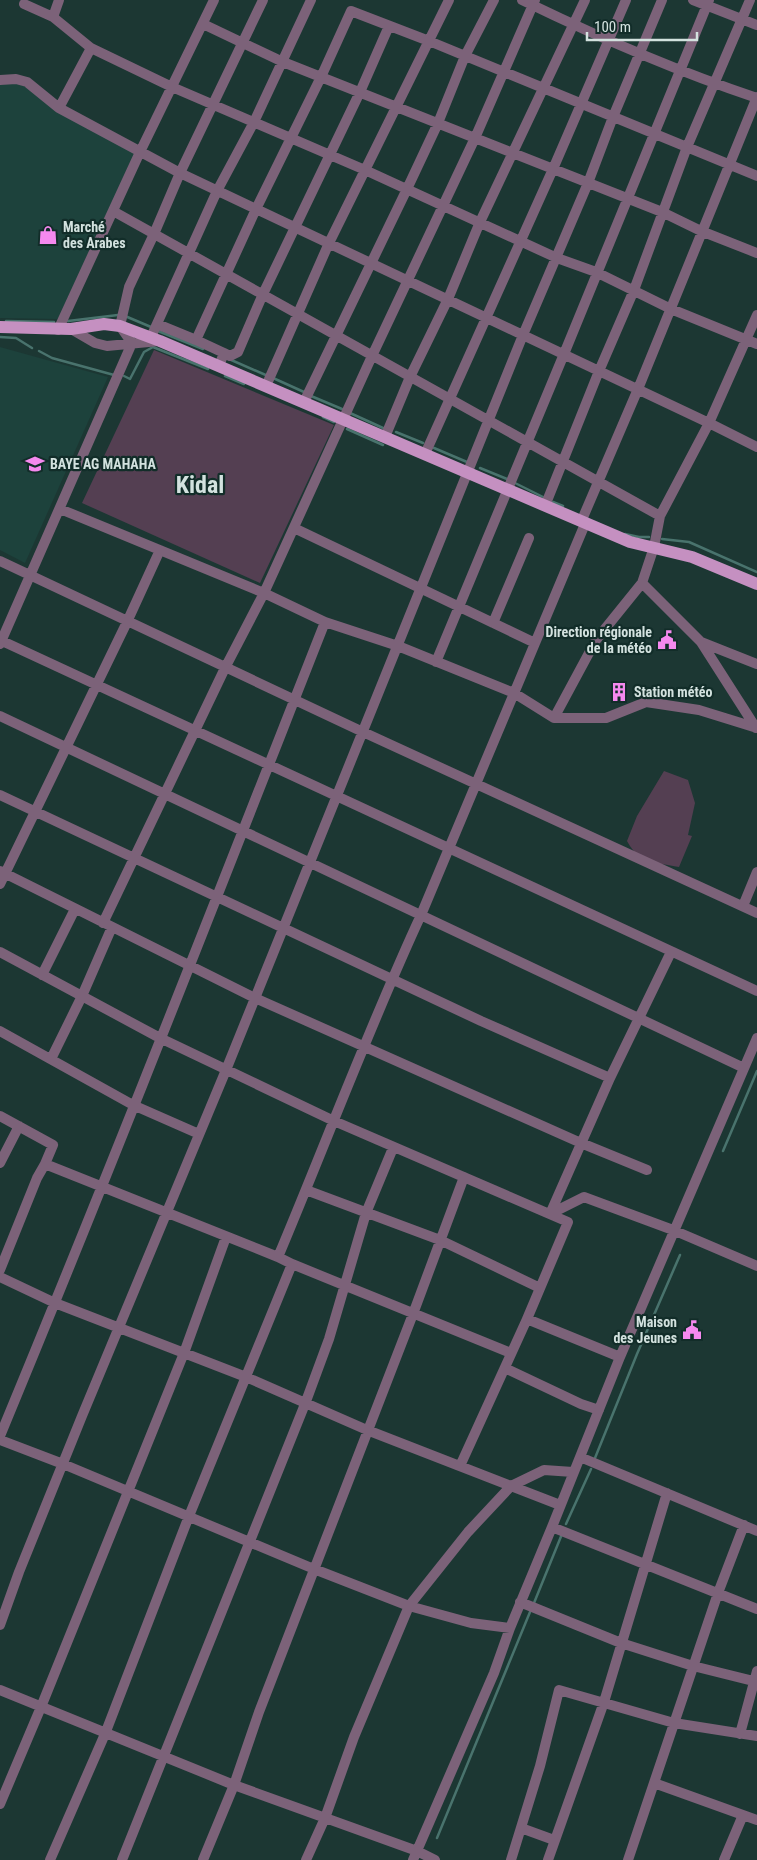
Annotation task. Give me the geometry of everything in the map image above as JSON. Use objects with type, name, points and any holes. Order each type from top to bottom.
[{"type":"main road","points":[[0,328],[71,330],[104,324],[120,326],[156,339],[630,542],[692,557],[757,584]]},
{"type":"street","points":[[53,17],[59,0]]},
{"type":"street","points":[[58,330],[140,152],[214,0]]},
{"type":"street","points":[[132,344],[120,326],[129,287],[180,173],[263,0]]},
{"type":"street","points":[[71,330],[95,343],[106,346],[132,344],[156,339],[157,324],[217,190],[254,122],[311,0]]},
{"type":"street","points":[[266,386],[329,243],[449,0]]},
{"type":"street","points":[[304,402],[438,123],[465,56],[494,0]]},
{"type":"street","points":[[278,1256],[391,978],[421,915],[535,644],[584,523],[598,482],[757,97],[715,84],[640,54],[574,25],[533,3],[522,0]]},
{"type":"street","points":[[385,437],[410,377],[448,299],[480,222],[585,0]]},
{"type":"street","points":[[425,454],[553,169],[626,0]]},
{"type":"street","points":[[0,1625],[19,1572],[118,1327],[226,1070],[467,472],[662,0]]},
{"type":"street","points":[[693,0],[708,2],[757,25]]},
{"type":"street","points":[[546,506],[562,461],[634,290],[687,147],[750,0]]},
{"type":"street","points":[[436,662],[708,2]]},
{"type":"street","points":[[51,1059],[82,996],[107,925],[134,858],[225,668],[264,593],[407,280],[475,138],[533,3]]},
{"type":"street","points":[[24,4],[53,17],[90,48],[172,87],[330,154],[557,258],[596,272],[670,309],[757,344]]},
{"type":"street","points":[[196,340],[256,209],[321,77],[351,11],[429,41],[757,176]]},
{"type":"street","points":[[203,24],[283,62],[628,198],[757,254]]},
{"type":"street","points":[[157,324],[230,356],[238,352],[262,294],[296,228],[389,26]]},
{"type":"street","points":[[59,108],[90,48]]},
{"type":"street","points":[[0,80],[16,79],[27,82],[59,108],[180,173],[757,447]]},
{"type":"street","points":[[113,211],[660,516]]},
{"type":"street","points":[[554,718],[596,640],[642,583],[654,547],[660,516],[709,423],[757,314]]},
{"type":"street","points":[[132,344],[31,577],[0,642],[757,990]]},
{"type":"street","points":[[219,366],[224,353]]},
{"type":"street","points":[[60,509],[264,593],[325,622],[398,646],[514,694],[554,718],[606,718],[646,702],[699,710],[757,728]]},
{"type":"street","points":[[294,528],[535,644]]},
{"type":"street","points":[[493,623],[529,538]]},
{"type":"street","points":[[0,884],[2,873],[35,812],[160,550]]},
{"type":"street","points":[[0,562],[363,732],[757,913]]},
{"type":"street","points":[[642,583],[701,642],[757,728]]},
{"type":"street","points":[[325,622],[102,1187],[0,1438],[314,1569],[409,1606],[471,1623],[510,1628]]},
{"type":"street","points":[[701,642],[757,664]]},
{"type":"street","points":[[0,716],[744,1068]]},
{"type":"street","points":[[0,795],[481,1021],[610,1078]]},
{"type":"street","points":[[743,906],[757,872]]},
{"type":"street","points":[[2,873],[255,998],[647,1170]]},
{"type":"street","points":[[42,975],[75,909]]},
{"type":"street","points":[[0,952],[160,1038],[226,1070],[394,1148],[568,1222],[527,1319],[460,1466]]},
{"type":"street","points":[[550,1214],[610,1078],[671,952]]},
{"type":"street","points":[[0,1031],[133,1105],[199,1134]]},
{"type":"street","points":[[415,1855],[494,1673],[520,1602],[673,1230],[757,1038]]},
{"type":"street","points":[[0,1116],[53,1144],[37,1178],[0,1270]]},
{"type":"street","points":[[0,1163],[19,1126]]},
{"type":"street","points":[[122,1860],[305,1404],[328,1339],[366,1213],[394,1148]]},
{"type":"street","points":[[45,1164],[278,1256],[292,1264],[511,1353]]},
{"type":"street","points":[[203,1860],[234,1785],[259,1712],[367,1430],[414,1314],[464,1177]]},
{"type":"street","points":[[306,1190],[440,1240],[540,1288]]},
{"type":"street","points":[[550,1214],[584,1197],[673,1230],[757,1266]]},
{"type":"street","points":[[0,1804],[184,1353],[226,1237]]},
{"type":"street","points":[[50,1860],[105,1734],[189,1516],[292,1264]]},
{"type":"street","points":[[0,1277],[55,1303],[246,1378],[367,1430],[560,1505]]},
{"type":"street","points":[[527,1319],[620,1357]]},
{"type":"street","points":[[505,1368],[581,1404],[599,1410]]},
{"type":"street","points":[[580,1457],[757,1531]]},
{"type":"street","points":[[306,1860],[325,1818],[354,1737],[409,1606],[468,1532],[511,1486],[544,1470],[573,1472]]},
{"type":"street","points":[[548,1860],[604,1702],[667,1493]]},
{"type":"street","points":[[552,1526],[757,1609]]},
{"type":"street","points":[[628,1860],[718,1593],[744,1526]]},
{"type":"street","points":[[520,1602],[621,1642],[693,1666],[756,1678],[740,1734]]},
{"type":"street","points":[[0,1690],[234,1785],[325,1818],[415,1855],[435,1860]]},
{"type":"street","points":[[511,1860],[540,1766],[559,1690],[674,1723],[757,1736]]},
{"type":"street","points":[[654,1783],[757,1820]]},
{"type":"street","points":[[724,1860],[743,1815]]},
{"type":"street","points":[[521,1828],[554,1840]]},
{"type":"shaded area","name":"Marché des Arabes","points":[[19,84],[30,88],[135,152],[58,319],[0,318],[0,85]]},
{"type":"shaded area","name":"BAYE AG MAHAHA","points":[[0,347],[108,377],[25,563],[0,550]]},
{"type":"shaded area","points":[[154,350],[334,425],[260,583],[82,503]]},
{"type":"shaded area","points":[[664,771],[688,780],[695,803],[688,835],[692,836],[679,867],[655,863],[643,858],[632,849],[627,841],[637,816]]},
{"type":"waterway","points":[[68,321],[118,315]]},
{"type":"waterway","points":[[125,316],[151,327]]},
{"type":"waterway","points":[[6,321],[54,322]]},
{"type":"waterway","points":[[158,331],[203,349]]},
{"type":"waterway","points":[[0,337],[16,338],[32,348]]},
{"type":"waterway","points":[[124,376],[130,379],[144,352],[153,347],[208,369]]},
{"type":"waterway","points":[[39,351],[52,358],[114,375]]},
{"type":"waterway","points":[[229,359],[268,376]]},
{"type":"waterway","points":[[225,376],[244,384]]},
{"type":"waterway","points":[[273,378],[304,392]]},
{"type":"waterway","points":[[311,396],[342,409]]},
{"type":"waterway","points":[[350,413],[383,428]]},
{"type":"waterway","points":[[323,417],[334,422]]},
{"type":"waterway","points":[[347,429],[383,445]]},
{"type":"waterway","points":[[396,432],[423,443]]},
{"type":"waterway","points":[[434,448],[467,462]]},
{"type":"waterway","points":[[480,468],[507,479]]},
{"type":"waterway","points":[[515,483],[545,498]]},
{"type":"waterway","points":[[553,502],[563,506]]},
{"type":"waterway","points":[[625,534],[649,537]]},
{"type":"waterway","points":[[662,539],[689,542],[757,572]]},
{"type":"waterway","points":[[723,1151],[757,1071]]},
{"type":"waterway","points":[[595,1458],[680,1255]]},
{"type":"waterway","points":[[566,1524],[591,1469]]},
{"type":"waterway","points":[[534,1603],[562,1534]]},
{"type":"waterway","points":[[437,1838],[530,1612]]},
{"type":"place","name":"Marché des Arabes","points":[[48,235]]},
{"type":"place","name":"BAYE AG MAHAHA","points":[[35,464]]},
{"type":"place","name":"Direction régionale de la météo","points":[[667,640]]},
{"type":"place","name":"Station météo","points":[[619,692]]},
{"type":"place","name":"Maison des Jeunes","points":[[692,1330]]},
{"type":"district","name":"Kidal","points":[[200,485]]}]
